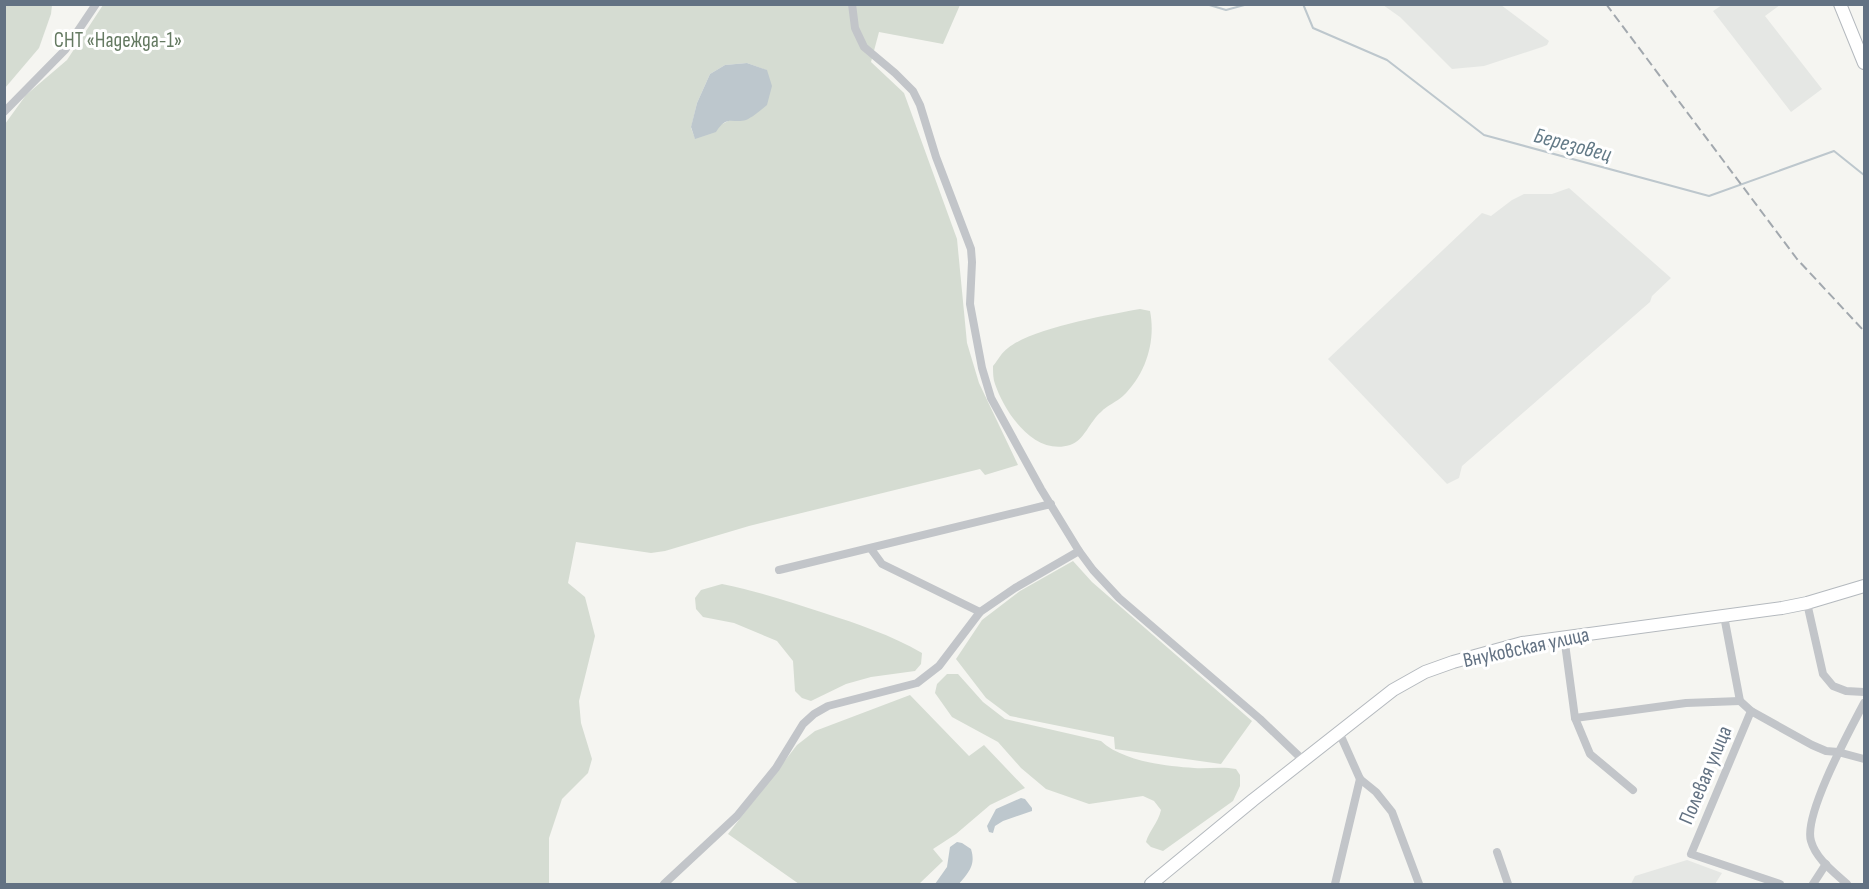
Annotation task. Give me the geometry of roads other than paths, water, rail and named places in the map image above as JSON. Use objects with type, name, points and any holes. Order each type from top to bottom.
[{"type":"main road","points":[[1840,4],[1864,63]]},
{"type":"main road","name":"Внуковская улица","points":[[1151,885],[1303,760],[1393,690],[1425,672],[1489,651],[1564,636],[1807,603],[1864,586]]},
{"type":"street","points":[[4,112],[65,50],[96,4]]},
{"type":"street","points":[[852,4],[855,28],[864,47],[913,91],[921,105],[936,157],[971,249],[970,304],[982,368],[991,398],[1079,551],[1119,598],[1260,719],[1303,760]]},
{"type":"street","points":[[779,570],[1051,504]]},
{"type":"street","points":[[871,549],[882,564],[980,612]]},
{"type":"street","points":[[664,885],[737,816],[776,768],[803,724],[814,714],[828,706],[917,683],[939,666],[980,612],[1015,588],[1079,551]]},
{"type":"street","points":[[1807,603],[1823,674],[1833,686],[1846,691],[1864,692]]},
{"type":"street","points":[[1724,616],[1740,701],[1751,711],[1812,745],[1826,751],[1864,759]]},
{"type":"street","points":[[1564,636],[1575,718],[1590,754],[1633,790]]},
{"type":"street","points":[[1575,718],[1686,703],[1740,701]]},
{"type":"street","points":[[1847,885],[1814,849],[1809,830],[1838,752],[1864,703]]},
{"type":"street","name":"Полевая улица","points":[[1751,711],[1691,854],[1779,885]]},
{"type":"street","points":[[1339,732],[1359,779],[1376,792],[1392,812],[1419,885]]},
{"type":"street","points":[[1335,885],[1359,779]]},
{"type":"street","points":[[1497,852],[1508,885]]},
{"type":"street","points":[[1813,885],[1826,864]]},
{"type":"waterway","name":"Березовец","points":[[1206,4],[1226,10],[1248,4]]},
{"type":"waterway","name":"Березовец","points":[[1303,4],[1313,28],[1387,60],[1484,135],[1709,196],[1834,151],[1864,175]]},
{"type":"railway","points":[[1606,4],[1797,259],[1864,331]]},
{"type":"park label","name":"СНТ «Надежда-1»","points":[[118,40]]}]
